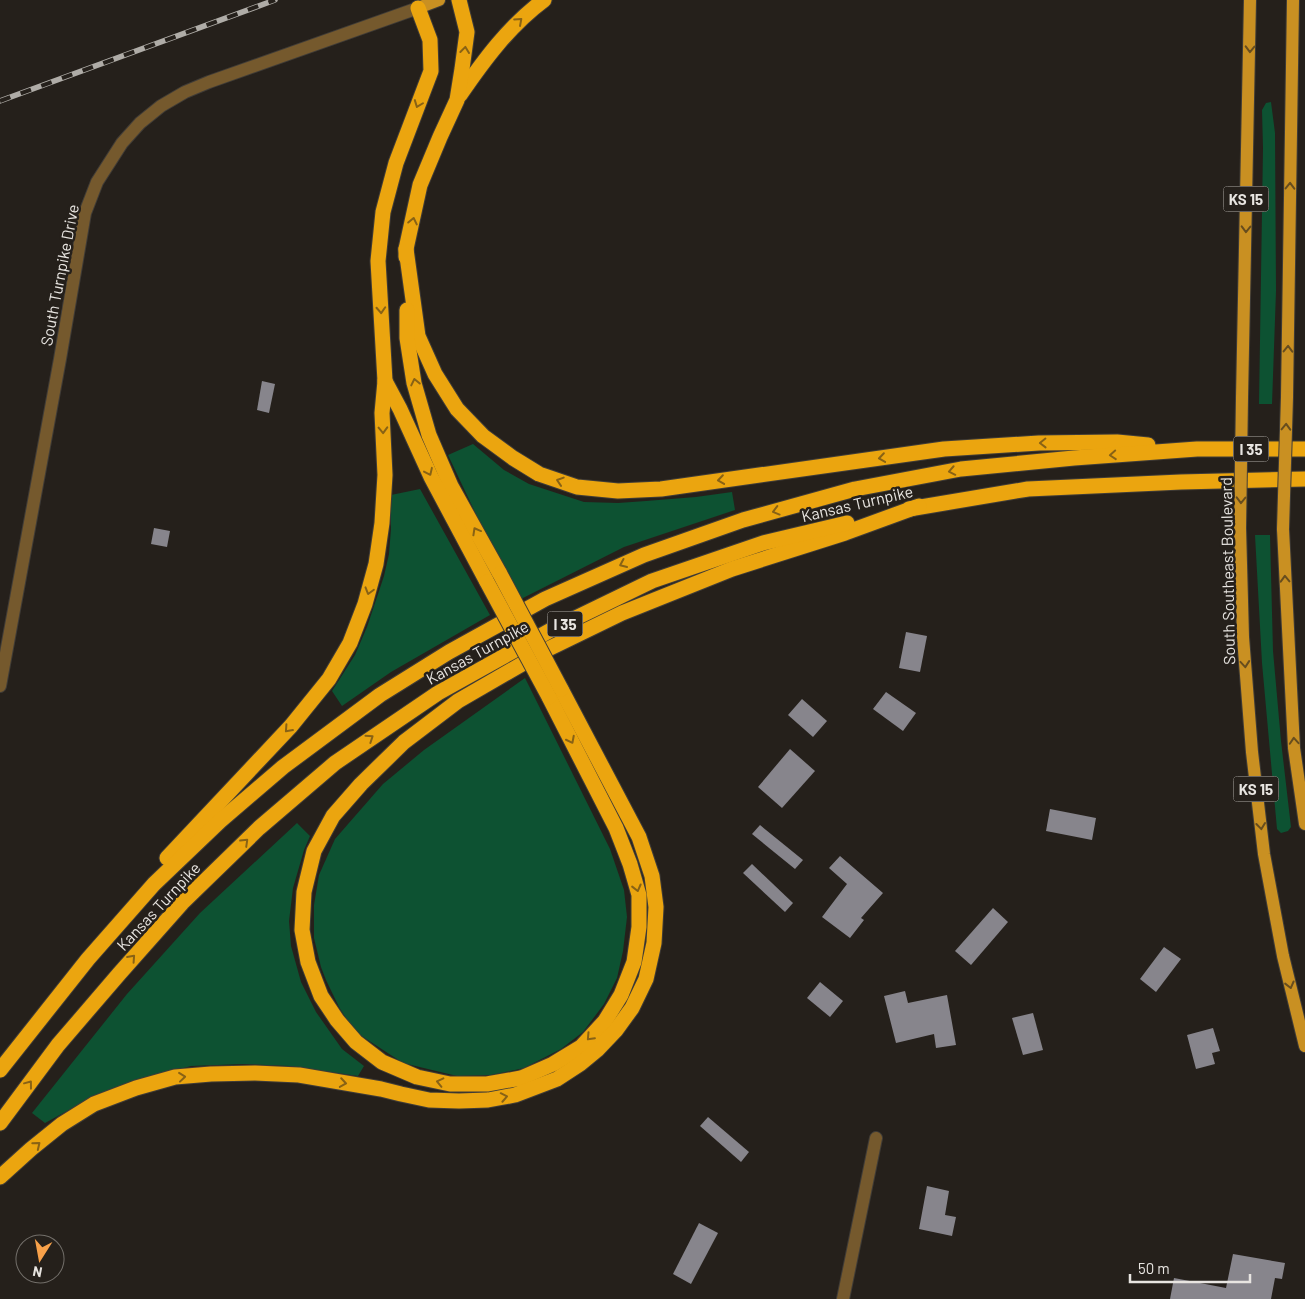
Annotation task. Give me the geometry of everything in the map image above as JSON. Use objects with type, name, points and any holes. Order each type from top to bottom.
[{"type":"highway","points":[[457,100],[467,32],[459,0]]},
{"type":"highway","points":[[544,0],[513,27],[486,58],[457,100],[420,186],[406,249],[407,338],[417,392],[429,435],[451,486],[500,574],[555,693],[616,828],[630,864],[639,895],[640,927],[634,962],[621,995],[604,1021],[581,1047],[553,1064],[521,1078],[487,1084],[450,1084],[417,1077],[382,1062],[356,1042],[337,1020],[321,996],[308,962],[302,930],[304,892],[314,851],[333,816],[361,784],[404,742],[458,701],[548,649],[622,613],[732,569],[845,534],[919,506]]},
{"type":"highway","points":[[88,959],[128,900],[291,726],[329,679],[350,643],[365,604],[376,564],[382,523],[384,475],[382,413],[384,381],[378,261],[383,212],[396,163],[431,71],[430,40],[418,8]]},
{"type":"highway","points":[[406,249],[418,336],[435,374],[457,409],[483,436],[513,458],[539,474],[577,487],[618,491],[660,489],[944,449],[1038,442],[1117,442],[1197,449]]},
{"type":"highway","points":[[0,1177],[62,1124],[94,1104],[136,1088],[175,1077],[255,1073],[299,1076],[380,1089],[429,1100],[488,1100],[515,1095],[557,1079],[580,1064],[616,1030],[632,1008],[646,978],[654,943],[656,907],[652,876],[639,837],[555,693],[487,582],[431,477],[400,409],[384,381]]},
{"type":"highway","name":"Kansas Turnpike","points":[[0,1070],[88,959],[154,884],[220,821],[283,766],[380,695],[449,652],[545,599],[644,555],[734,523],[855,490],[961,469],[1197,449],[1305,449]]},
{"type":"highway","name":"Kansas Turnpike","points":[[0,1123],[58,1045],[119,974],[182,903],[259,828],[335,763],[438,693],[551,630],[652,581],[763,543],[919,506],[1028,489],[1305,479]]},
{"type":"main road","points":[[418,8],[439,0]]},
{"type":"main road","name":"South Southeast Boulevard","points":[[1250,0],[1240,528],[1243,637],[1252,752],[1264,854],[1283,956],[1305,1046]]},
{"type":"main road","name":"KS 15","points":[[1293,0],[1287,397],[1283,529],[1294,748],[1305,824]]},
{"type":"street","name":"South Turnpike Drive","points":[[0,686],[85,213],[97,182],[122,143],[140,123],[161,106],[185,92],[418,8]]},
{"type":"street","points":[[842,1299],[876,1138]]},
{"type":"green space","points":[[1271,102],[1275,133],[1276,291],[1272,404],[1259,404],[1262,110],[1266,103]]},
{"type":"green space","points":[[473,444],[504,470],[529,484],[584,502],[618,503],[696,497],[732,492],[735,510],[624,547],[519,600],[500,565],[448,455]]},
{"type":"green space","points":[[420,489],[490,615],[391,672],[342,706],[332,691],[355,655],[367,627],[384,576],[389,554],[391,495]]},
{"type":"green space","points":[[1255,535],[1270,535],[1273,651],[1291,827],[1288,831],[1281,833],[1277,829],[1262,663]]},
{"type":"green space","points":[[525,678],[610,849],[624,890],[627,917],[623,951],[617,978],[604,1004],[583,1032],[561,1049],[524,1068],[491,1075],[457,1076],[403,1063],[354,1031],[339,1007],[326,980],[314,938],[314,905],[319,875],[335,839],[383,784],[424,750]]},
{"type":"green space","points":[[297,823],[310,836],[293,888],[289,921],[291,946],[301,982],[316,1012],[342,1049],[364,1066],[358,1076],[289,1066],[243,1064],[191,1066],[141,1079],[100,1093],[45,1123],[32,1113],[127,994],[200,913]]},
{"type":"building","points":[[262,381],[275,384],[269,413],[257,410]]},
{"type":"building","points":[[154,528],[170,531],[167,547],[151,544]]},
{"type":"building","points":[[906,632],[927,636],[920,672],[899,668]]},
{"type":"building","points":[[886,692],[916,713],[903,731],[873,709]]},
{"type":"building","points":[[802,699],[827,721],[813,737],[788,715]]},
{"type":"building","points":[[790,749],[815,771],[782,808],[758,787]]},
{"type":"building","points":[[1050,809],[1096,818],[1092,840],[1046,831]]},
{"type":"building","points":[[760,825],[803,860],[795,869],[752,834]]},
{"type":"building","points":[[840,856],[883,893],[861,918],[864,920],[850,938],[822,917],[847,884],[829,868]]},
{"type":"building","points":[[752,864],[793,903],[785,912],[743,873]]},
{"type":"building","points":[[993,908],[1008,922],[971,965],[955,951]]},
{"type":"building","points":[[1164,947],[1181,959],[1156,992],[1140,979]]},
{"type":"building","points":[[820,982],[843,1001],[830,1017],[807,998]]},
{"type":"building","points":[[905,991],[908,1003],[947,995],[956,1045],[936,1048],[934,1034],[896,1043],[884,996]]},
{"type":"building","points":[[1033,1013],[1043,1050],[1023,1055],[1012,1018]]},
{"type":"building","points":[[1213,1028],[1220,1051],[1212,1053],[1215,1064],[1196,1069],[1187,1035]]},
{"type":"building","points":[[708,1117],[749,1152],[741,1162],[700,1126]]},
{"type":"building","points":[[927,1186],[949,1191],[945,1215],[956,1217],[952,1236],[919,1229]]},
{"type":"building","points":[[699,1223],[718,1233],[691,1284],[673,1274]]},
{"type":"building","points":[[1233,1254],[1285,1263],[1282,1279],[1275,1278],[1271,1299],[1170,1299],[1174,1278],[1226,1288]]},
{"type":"railway","points":[[0,101],[275,0]]}]
